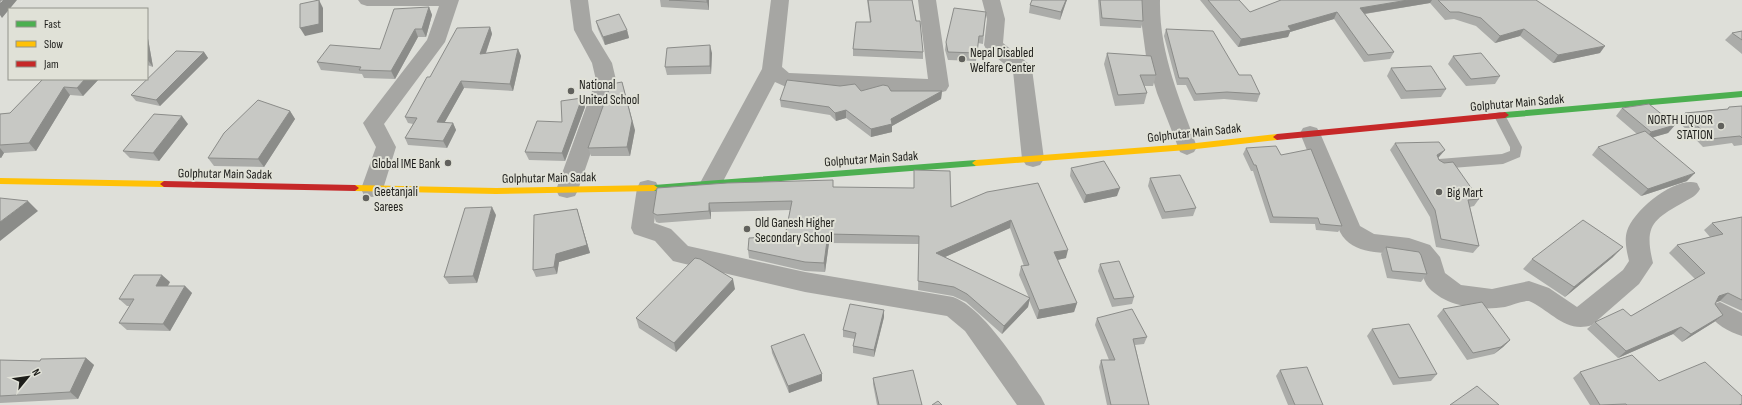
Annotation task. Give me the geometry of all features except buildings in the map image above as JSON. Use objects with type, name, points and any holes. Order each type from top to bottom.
[{"type":"main road","name":"Golphutar Main Sadak","points":[[0,181],[372,189],[567,190],[648,188],[1187,147],[1310,133],[1742,94]]},
{"type":"street","points":[[367,0],[450,0],[436,42],[373,123],[386,148],[372,189]]},
{"type":"street","points":[[567,190],[606,80],[602,63],[583,30],[579,0]]},
{"type":"street","points":[[711,183],[772,69],[780,0]]},
{"type":"street","points":[[772,69],[784,79],[864,84],[939,86],[927,0]]},
{"type":"street","points":[[991,0],[996,18],[993,45],[1022,69],[1033,159]]},
{"type":"street","points":[[1151,0],[1149,20],[1155,56],[1187,147]]},
{"type":"street","points":[[1310,133],[1351,232],[1359,239],[1376,244],[1417,249],[1424,252],[1430,259],[1434,277],[1439,284],[1453,292],[1481,299],[1505,297],[1528,291],[1545,297],[1570,315],[1583,318],[1631,277],[1641,263],[1638,245],[1638,229],[1646,216],[1689,188]]},
{"type":"street","points":[[648,188],[642,228],[662,234],[681,254],[804,282],[953,308],[974,324],[1032,405]]},
{"type":"street","points":[[1720,312],[1742,326]]},
{"type":"lane","points":[[1439,164],[1503,159],[1516,154],[1516,147],[1500,116]]},
{"type":"traffic: fast","points":[[1505,115],[1742,94]]},
{"type":"traffic: fast","points":[[654,188],[976,163]]},
{"type":"traffic: slow","points":[[976,163],[1187,147],[1277,137]]},
{"type":"traffic: slow","points":[[0,181],[164,184]]},
{"type":"traffic: slow","points":[[355,188],[496,191],[654,188]]},
{"type":"traffic: jam","points":[[1277,137],[1505,115]]},
{"type":"traffic: jam","points":[[164,184],[355,188]]},
{"type":"place","name":"Nepal Disabled Welfare Center","points":[[962,59]]},
{"type":"place","name":"National United School","points":[[571,91]]},
{"type":"place","name":"NORTH LIQUOR STATION","points":[[1721,126]]},
{"type":"place","name":"Global IME Bank","points":[[448,163]]},
{"type":"place","name":"Big Mart","points":[[1439,192]]},
{"type":"place","name":"Geetanjali Sarees","points":[[366,198]]},
{"type":"place","name":"Old Ganesh Higher Secondary School","points":[[747,229]]}]
